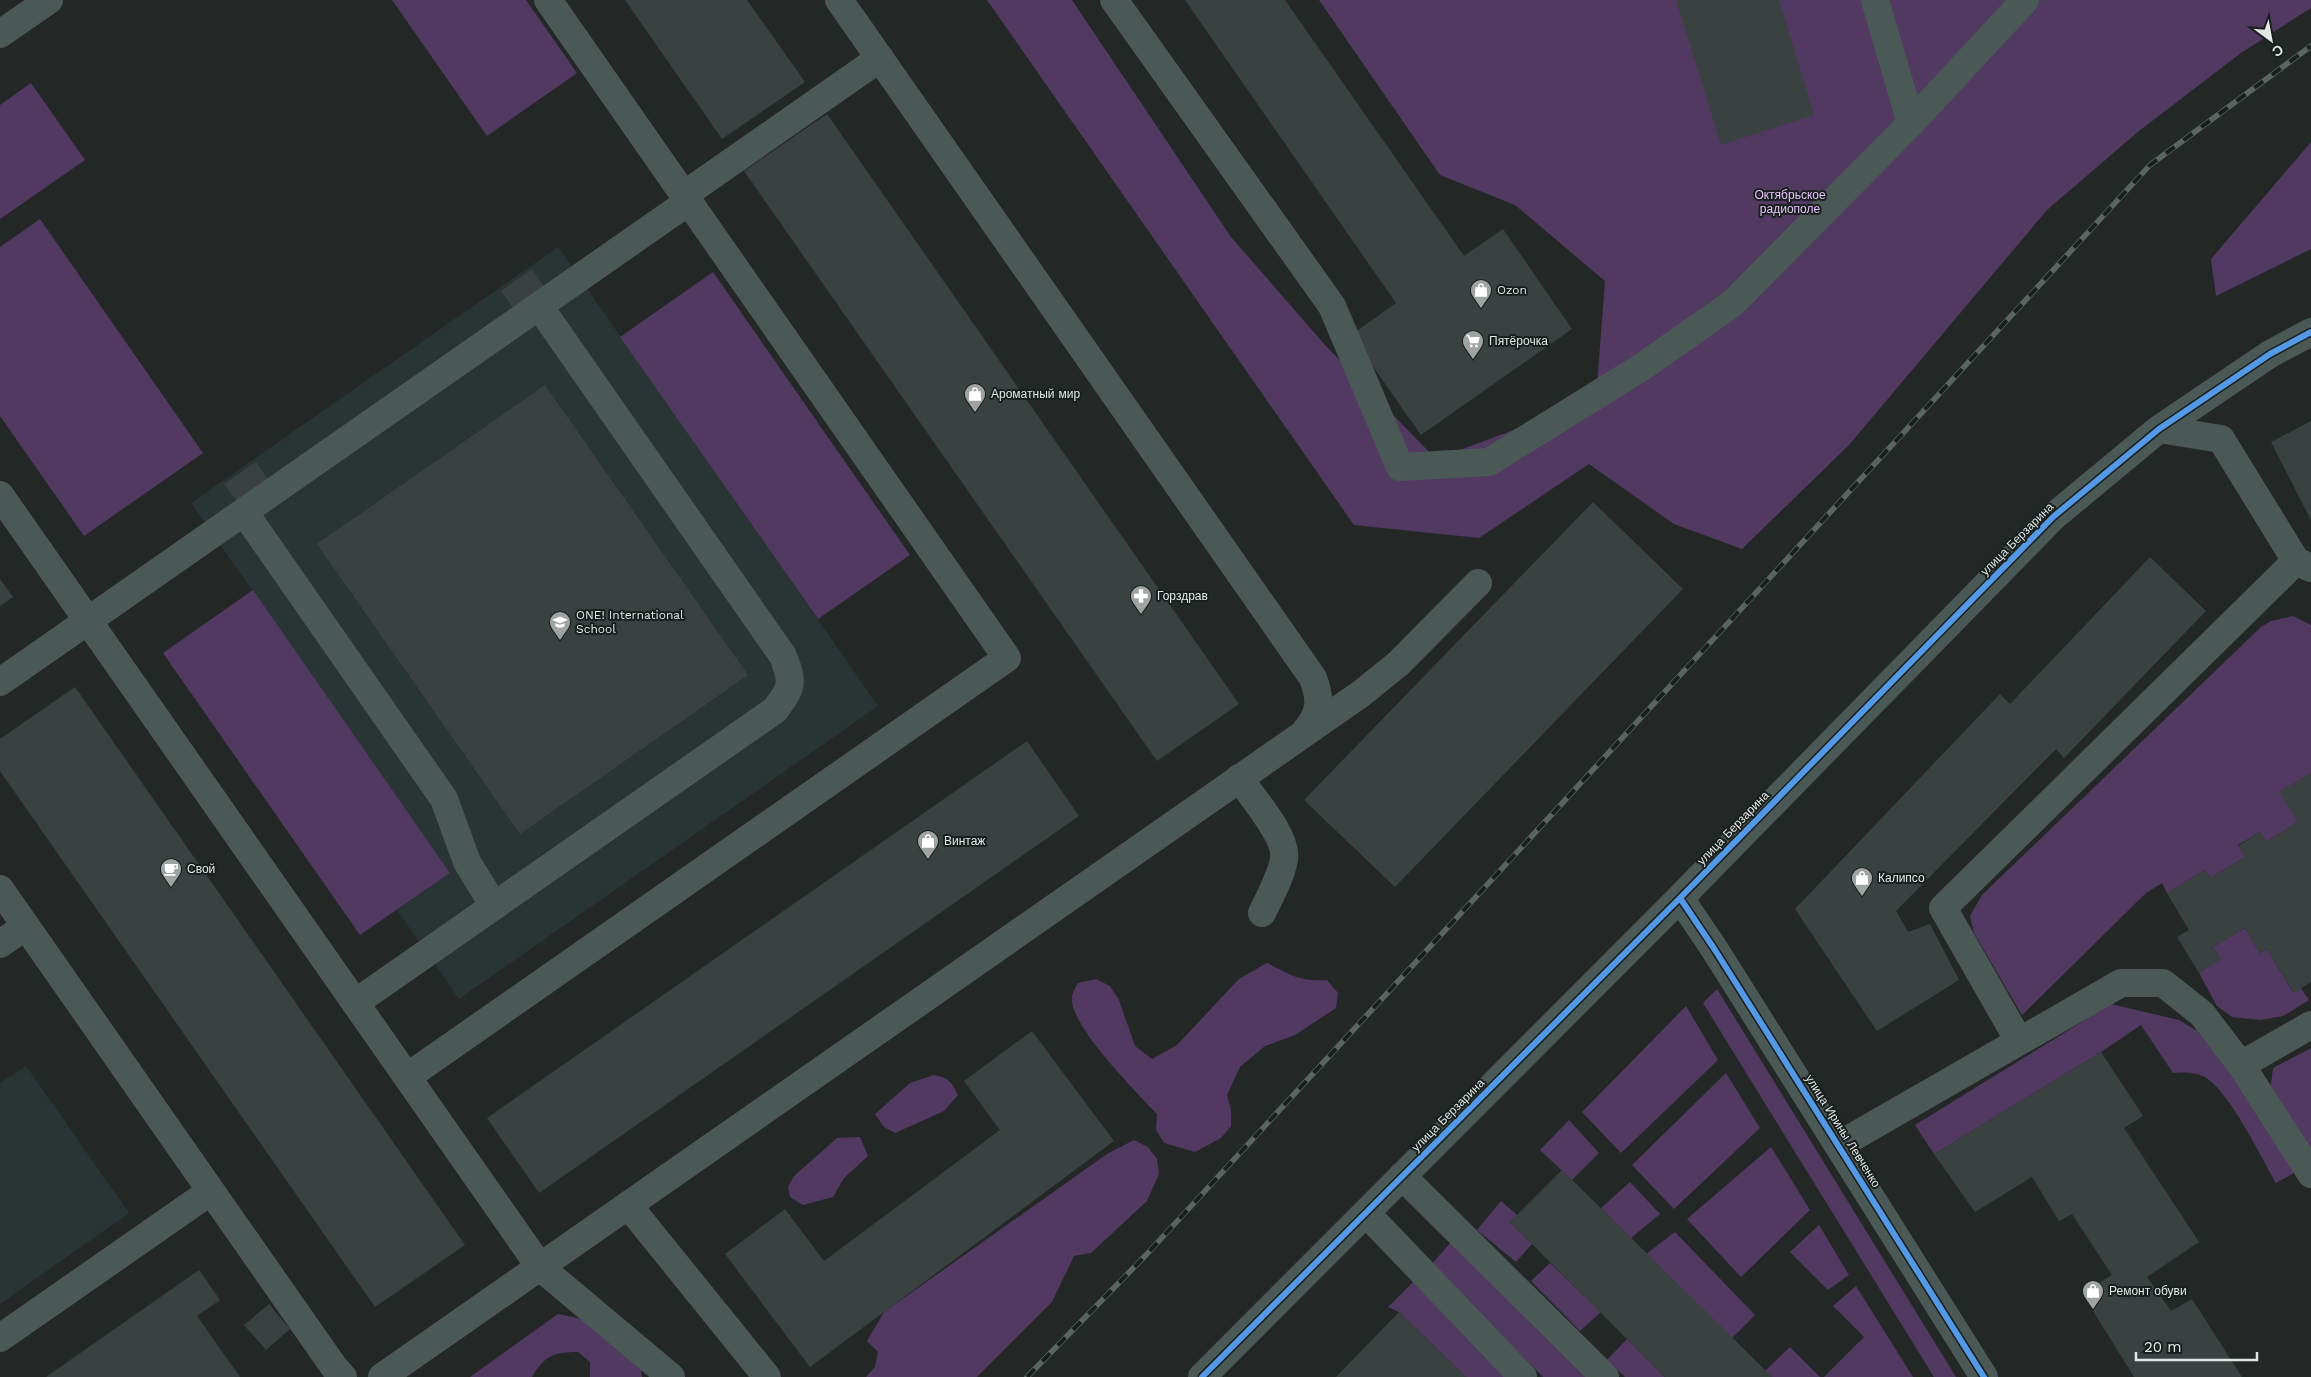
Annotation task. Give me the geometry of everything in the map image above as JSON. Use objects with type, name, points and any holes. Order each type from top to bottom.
[{"type":"street","points":[[0,34],[49,0]]},
{"type":"street","points":[[406,1077],[1007,658],[548,0]]},
{"type":"street","points":[[839,0],[1313,678],[1319,693],[1318,708],[1313,722],[1303,734]]},
{"type":"street","points":[[1114,0],[1332,306],[1400,467],[1489,462],[1642,367],[1733,303],[1911,123],[2025,0]]},
{"type":"street","points":[[1875,0],[1911,123]]},
{"type":"street","points":[[0,682],[539,306],[880,58]]},
{"type":"street","points":[[355,1003],[775,710],[789,692],[791,675],[783,656],[539,306]]},
{"type":"street","name":"улица Берзарина","points":[[1202,1377],[1680,898],[2053,517],[2159,429],[2270,354],[2311,332]]},
{"type":"street","points":[[2019,1041],[1943,908],[2303,564],[2221,440],[2159,429]]},
{"type":"street","points":[[0,495],[540,1267],[671,1377]]},
{"type":"street","points":[[244,512],[444,799],[467,862],[494,906]]},
{"type":"street","points":[[382,1377],[1385,676],[1478,583]]},
{"type":"street","points":[[1239,778],[1283,843],[1285,857],[1262,913]]},
{"type":"street","points":[[0,889],[211,1191],[332,1374]]},
{"type":"street","name":"улица Ирины Левченко","points":[[1680,898],[1715,950],[1984,1377]]},
{"type":"street","points":[[0,944],[26,926]]},
{"type":"street","points":[[1839,1146],[2121,983],[2163,983],[2202,1014],[2241,1065],[2311,1174]]},
{"type":"street","points":[[2241,1065],[2311,1025]]},
{"type":"street","points":[[1402,1176],[1605,1377]]},
{"type":"street","points":[[0,1338],[211,1191]]},
{"type":"street","points":[[628,1205],[767,1377]]},
{"type":"street","points":[[1366,1213],[1523,1377]]},
{"type":"shaded area","name":"ONE! International School","points":[[558,247],[878,706],[459,999],[397,910],[450,873],[191,503]]},
{"type":"shaded area","points":[[26,1066],[129,1213],[0,1304],[0,1083]]},
{"type":"green space","points":[[392,0],[526,0],[577,73],[487,136]]},
{"type":"green space","name":"Октябрьское радиополе","points":[[987,0],[1072,0],[1231,237],[1325,345],[1436,459],[1596,399],[1605,281],[1515,205],[1440,175],[1319,0],[2311,0],[2311,8],[2241,53],[2139,131],[2047,210],[1849,445],[1742,549],[1674,524],[1589,464],[1479,538],[1354,525]]},
{"type":"green space","points":[[31,83],[85,160],[0,219],[0,105]]},
{"type":"green space","points":[[2311,142],[2311,249],[2216,296],[2211,259]]},
{"type":"green space","points":[[40,219],[203,453],[84,536],[0,416],[0,247]]},
{"type":"green space","points":[[713,272],[910,555],[818,619],[620,337]]},
{"type":"green space","points":[[253,590],[450,873],[360,935],[163,653]]},
{"type":"green space","points":[[2293,616],[2311,625],[2311,773],[2280,792],[2298,822],[2266,842],[2260,832],[2238,845],[2245,857],[2210,878],[2205,870],[2167,893],[2162,883],[2146,893],[2022,1015],[1974,933],[1970,916],[1982,895],[2261,627],[2271,621]]},
{"type":"green space","points":[[2245,928],[2260,953],[2267,949],[2293,992],[2301,988],[2309,1000],[2283,1016],[2261,1020],[2232,1017],[2217,1006],[2199,973],[2220,959],[2213,947]]},
{"type":"green space","points":[[1267,963],[1302,979],[1327,980],[1338,993],[1336,1008],[1295,1035],[1265,1046],[1240,1067],[1227,1095],[1231,1110],[1231,1126],[1221,1138],[1195,1152],[1164,1143],[1156,1130],[1157,1114],[1106,1058],[1081,1024],[1074,1009],[1072,997],[1078,983],[1096,979],[1110,986],[1119,1000],[1135,1046],[1152,1059],[1177,1045],[1239,979]]},
{"type":"green space","points":[[1717,989],[1956,1377],[1934,1377],[1703,1003]]},
{"type":"green space","points":[[2111,1004],[2179,1020],[2197,1031],[2223,1060],[2294,1173],[2276,1183],[2243,1124],[2223,1094],[2203,1076],[2173,1073],[2141,1025],[2101,1052],[1934,1154],[1915,1125]]},
{"type":"green space","points":[[1686,1006],[1718,1060],[1621,1153],[1582,1112]]},
{"type":"green space","points":[[2311,1048],[2311,1158],[2270,1091],[2273,1068]]},
{"type":"green space","points":[[1726,1073],[1760,1128],[1674,1209],[1632,1165]]},
{"type":"green space","points":[[934,1075],[949,1081],[958,1095],[944,1111],[895,1133],[884,1127],[875,1114],[910,1083]]},
{"type":"green space","points":[[1569,1120],[1599,1153],[1572,1180],[1540,1150]]},
{"type":"green space","points":[[860,1137],[868,1156],[844,1178],[833,1197],[803,1205],[790,1197],[788,1187],[794,1176],[837,1138]]},
{"type":"green space","points":[[1134,1140],[1148,1147],[1157,1159],[1159,1174],[1147,1201],[1091,1253],[1074,1256],[1052,1302],[977,1377],[866,1377],[875,1367],[878,1352],[867,1341],[884,1312],[1107,1154]]},
{"type":"green space","points":[[1771,1147],[1810,1210],[1741,1277],[1687,1219]]},
{"type":"green space","points":[[1630,1182],[1660,1214],[1631,1238],[1601,1208]]},
{"type":"green space","points":[[1501,1201],[1517,1215],[1510,1222],[1532,1244],[1516,1262],[1477,1230]]},
{"type":"green space","points":[[1819,1225],[1849,1275],[1828,1290],[1790,1252]]},
{"type":"green space","points":[[1675,1232],[1755,1315],[1732,1338],[1646,1254]]},
{"type":"green space","points":[[1451,1242],[1586,1377],[1543,1377],[1431,1265]]},
{"type":"green space","points":[[1550,1263],[1601,1312],[1580,1331],[1531,1281]]},
{"type":"green space","points":[[1415,1280],[1507,1377],[1466,1377],[1399,1312],[1388,1307]]},
{"type":"green space","points":[[1856,1286],[1913,1377],[1824,1377],[1864,1337],[1833,1306]]},
{"type":"green space","points":[[558,1314],[601,1323],[641,1369],[642,1377],[590,1377],[590,1362],[578,1352],[551,1356],[541,1364],[532,1377],[470,1377]]},
{"type":"green space","points":[[1627,1339],[1665,1377],[1625,1377],[1607,1360]]},
{"type":"green space","points":[[1790,1347],[1820,1377],[1772,1377],[1765,1371]]},
{"type":"building","points":[[625,0],[747,0],[805,82],[722,139]]},
{"type":"building","points":[[1185,0],[1285,0],[1464,256],[1503,229],[1572,329],[1421,435],[1351,335],[1396,303]]},
{"type":"building","points":[[1676,0],[1779,0],[1814,115],[1721,145]]},
{"type":"building","points":[[827,114],[1239,704],[1157,761],[744,171]]},
{"type":"building","points":[[532,269],[546,289],[515,311],[501,291]]},
{"type":"building","name":"ONE! International School","points":[[545,385],[748,675],[520,834],[317,544]]},
{"type":"building","points":[[2311,421],[2311,520],[2271,442]]},
{"type":"building","points":[[256,462],[270,482],[239,504],[224,484]]},
{"type":"building","points":[[1593,502],[1683,589],[1395,887],[1304,800]]},
{"type":"building","points":[[2150,557],[2206,611],[2064,758],[2056,749],[1896,911],[1908,932],[1930,924],[1959,980],[1877,1031],[1795,909],[2000,694],[2010,704]]},
{"type":"building","points":[[0,579],[13,597],[0,606]]},
{"type":"building","points":[[75,687],[465,1245],[375,1307],[0,771],[0,739]]},
{"type":"building","points":[[1027,741],[1079,816],[539,1193],[487,1118]]},
{"type":"building","points":[[2311,773],[2311,982],[2294,993],[2267,949],[2260,953],[2245,928],[2213,947],[2221,959],[2199,973],[2177,937],[2189,930],[2167,893],[2205,870],[2210,878],[2245,857],[2238,846],[2260,832],[2266,842],[2298,822],[2279,792]]},
{"type":"building","points":[[1032,1031],[1114,1141],[810,1367],[725,1254],[785,1209],[824,1261],[1000,1130],[964,1081]]},
{"type":"building","points":[[2101,1052],[2143,1116],[2124,1128],[2199,1242],[2147,1277],[2171,1311],[2192,1299],[2242,1377],[2134,1377],[2082,1293],[2112,1275],[2072,1214],[2059,1221],[2032,1177],[1975,1212],[1934,1154]]},
{"type":"building","points":[[1562,1170],[1772,1377],[1665,1377],[1510,1222]]},
{"type":"building","points":[[199,1270],[220,1300],[197,1316],[240,1377],[46,1377]]},
{"type":"building","points":[[269,1304],[290,1329],[266,1350],[244,1325]]},
{"type":"building","points":[[1399,1312],[1466,1377],[1336,1377]]},
{"type":"railway","points":[[1027,1377],[1146,1255],[2150,165],[2311,46]]},
{"type":"cycle path","points":[[1202,1377],[1680,898],[2053,517],[2159,429],[2270,354],[2311,332]]},
{"type":"cycle path","points":[[1680,898],[1715,950],[1984,1377]]},
{"type":"place","name":"Ozon","points":[[1481,309]]},
{"type":"place","name":"Пятёрочка","points":[[1473,360]]},
{"type":"place","name":"Ароматный мир","points":[[975,413]]},
{"type":"place","name":"Горздрав","points":[[1141,615]]},
{"type":"place","name":"ONE! International School","points":[[560,641]]},
{"type":"place","name":"Винтаж","points":[[928,860]]},
{"type":"place","name":"Свой","points":[[171,888]]},
{"type":"place","name":"Калипсо","points":[[1862,897]]},
{"type":"place","name":"Ремонт обуви","points":[[2093,1310]]}]
